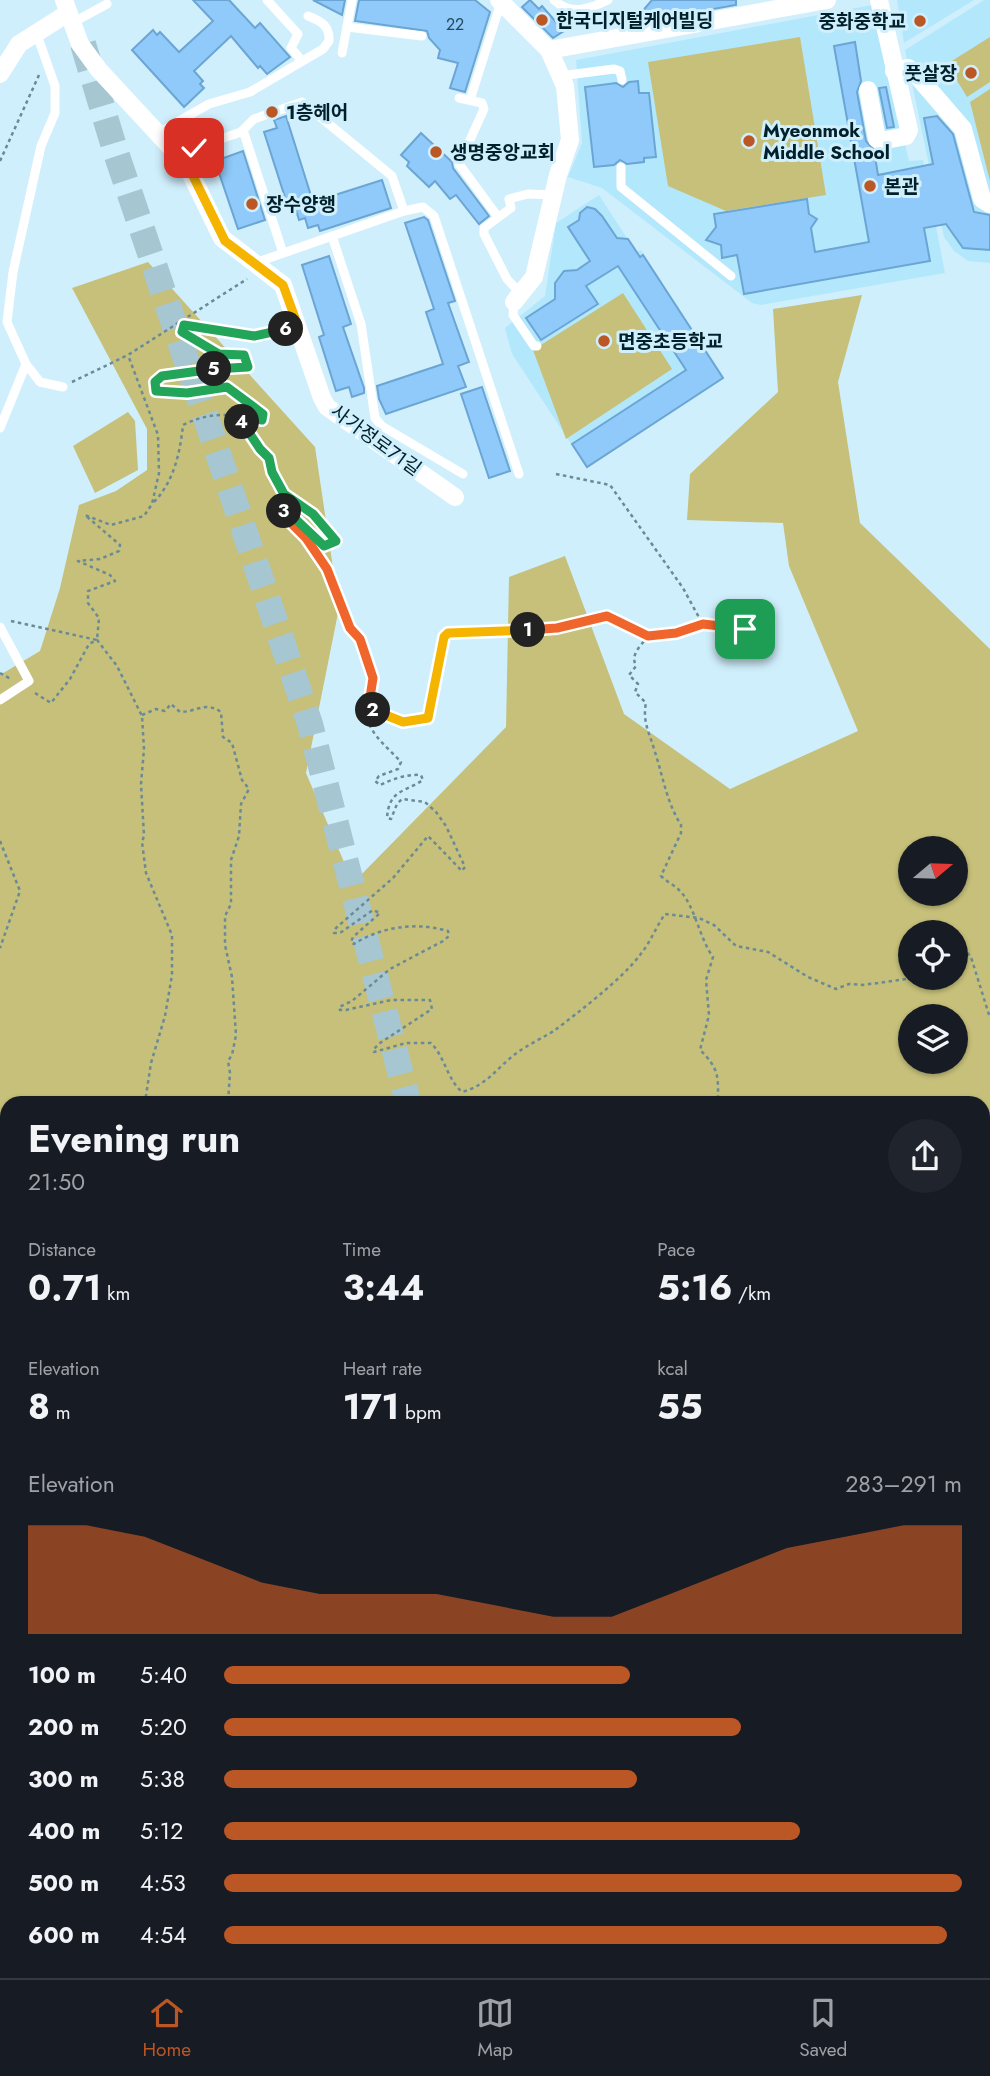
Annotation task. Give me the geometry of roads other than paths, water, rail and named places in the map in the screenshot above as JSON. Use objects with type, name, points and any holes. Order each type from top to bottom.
[{"type":"street","points":[[549,50],[827,0]]},
{"type":"street","points":[[868,90],[877,139],[881,141],[906,136],[909,130],[879,0]]},
{"type":"street","points":[[500,1],[549,50],[565,86],[570,140],[534,277],[517,298]]},
{"type":"street","points":[[0,74],[19,44],[68,12]]},
{"type":"street","name":"사가정로71길","points":[[68,12],[80,44],[99,70],[191,172],[222,238],[253,270],[283,285],[327,407],[455,497]]},
{"type":"street","points":[[894,71],[908,68],[913,71],[963,129],[982,199],[990,204]]},
{"type":"lane","points":[[267,0],[298,34],[291,48],[302,61]]},
{"type":"lane","points":[[342,54],[352,0]]},
{"type":"lane","points":[[554,0],[569,10],[580,10],[608,0]]},
{"type":"lane","points":[[470,100],[500,1]]},
{"type":"lane","points":[[68,12],[107,4]]},
{"type":"lane","points":[[158,133],[209,104],[250,92],[326,47],[329,37],[323,23],[308,16]]},
{"type":"lane","points":[[347,27],[422,37]]},
{"type":"lane","points":[[36,32],[55,86],[55,113],[41,146],[13,272],[7,322],[26,364],[40,382],[63,387]]},
{"type":"lane","points":[[560,76],[614,69],[620,71],[622,79]]},
{"type":"lane","points":[[459,98],[482,103],[484,110],[459,164],[498,217]]},
{"type":"lane","points":[[177,154],[243,130],[254,119],[299,102],[306,103],[392,176],[404,211]]},
{"type":"lane","points":[[243,130],[283,253]]},
{"type":"lane","points":[[621,167],[621,187],[731,276]]},
{"type":"lane","points":[[537,346],[534,346],[513,315],[517,298],[484,234],[486,226],[511,208],[509,199],[528,194],[554,195]]},
{"type":"lane","points":[[253,270],[283,253],[404,211],[423,207],[434,216],[519,474]]},
{"type":"lane","points":[[332,236],[360,324],[375,418],[382,426],[463,474]]},
{"type":"lane","points":[[0,428],[26,364]]},
{"type":"lane","points":[[0,627],[29,681],[0,700]]},
{"type":"tunnel","points":[[83,44],[115,150],[310,724],[406,1096]]},
{"type":"place","name":"한국디지털케어빌딩","points":[[542,20]]},
{"type":"place","name":"중화중학교","points":[[920,21]]},
{"type":"place","name":"풋살장","points":[[971,73]]},
{"type":"place","name":"1층헤어","points":[[272,112]]},
{"type":"place","name":"Myeonmok Middle School","points":[[749,141]]},
{"type":"place","name":"생명중앙교회","points":[[436,152]]},
{"type":"place","name":"본관","points":[[870,186]]},
{"type":"place","name":"장수양행","points":[[252,204]]},
{"type":"place","name":"면중초등학교","points":[[604,341]]}]
